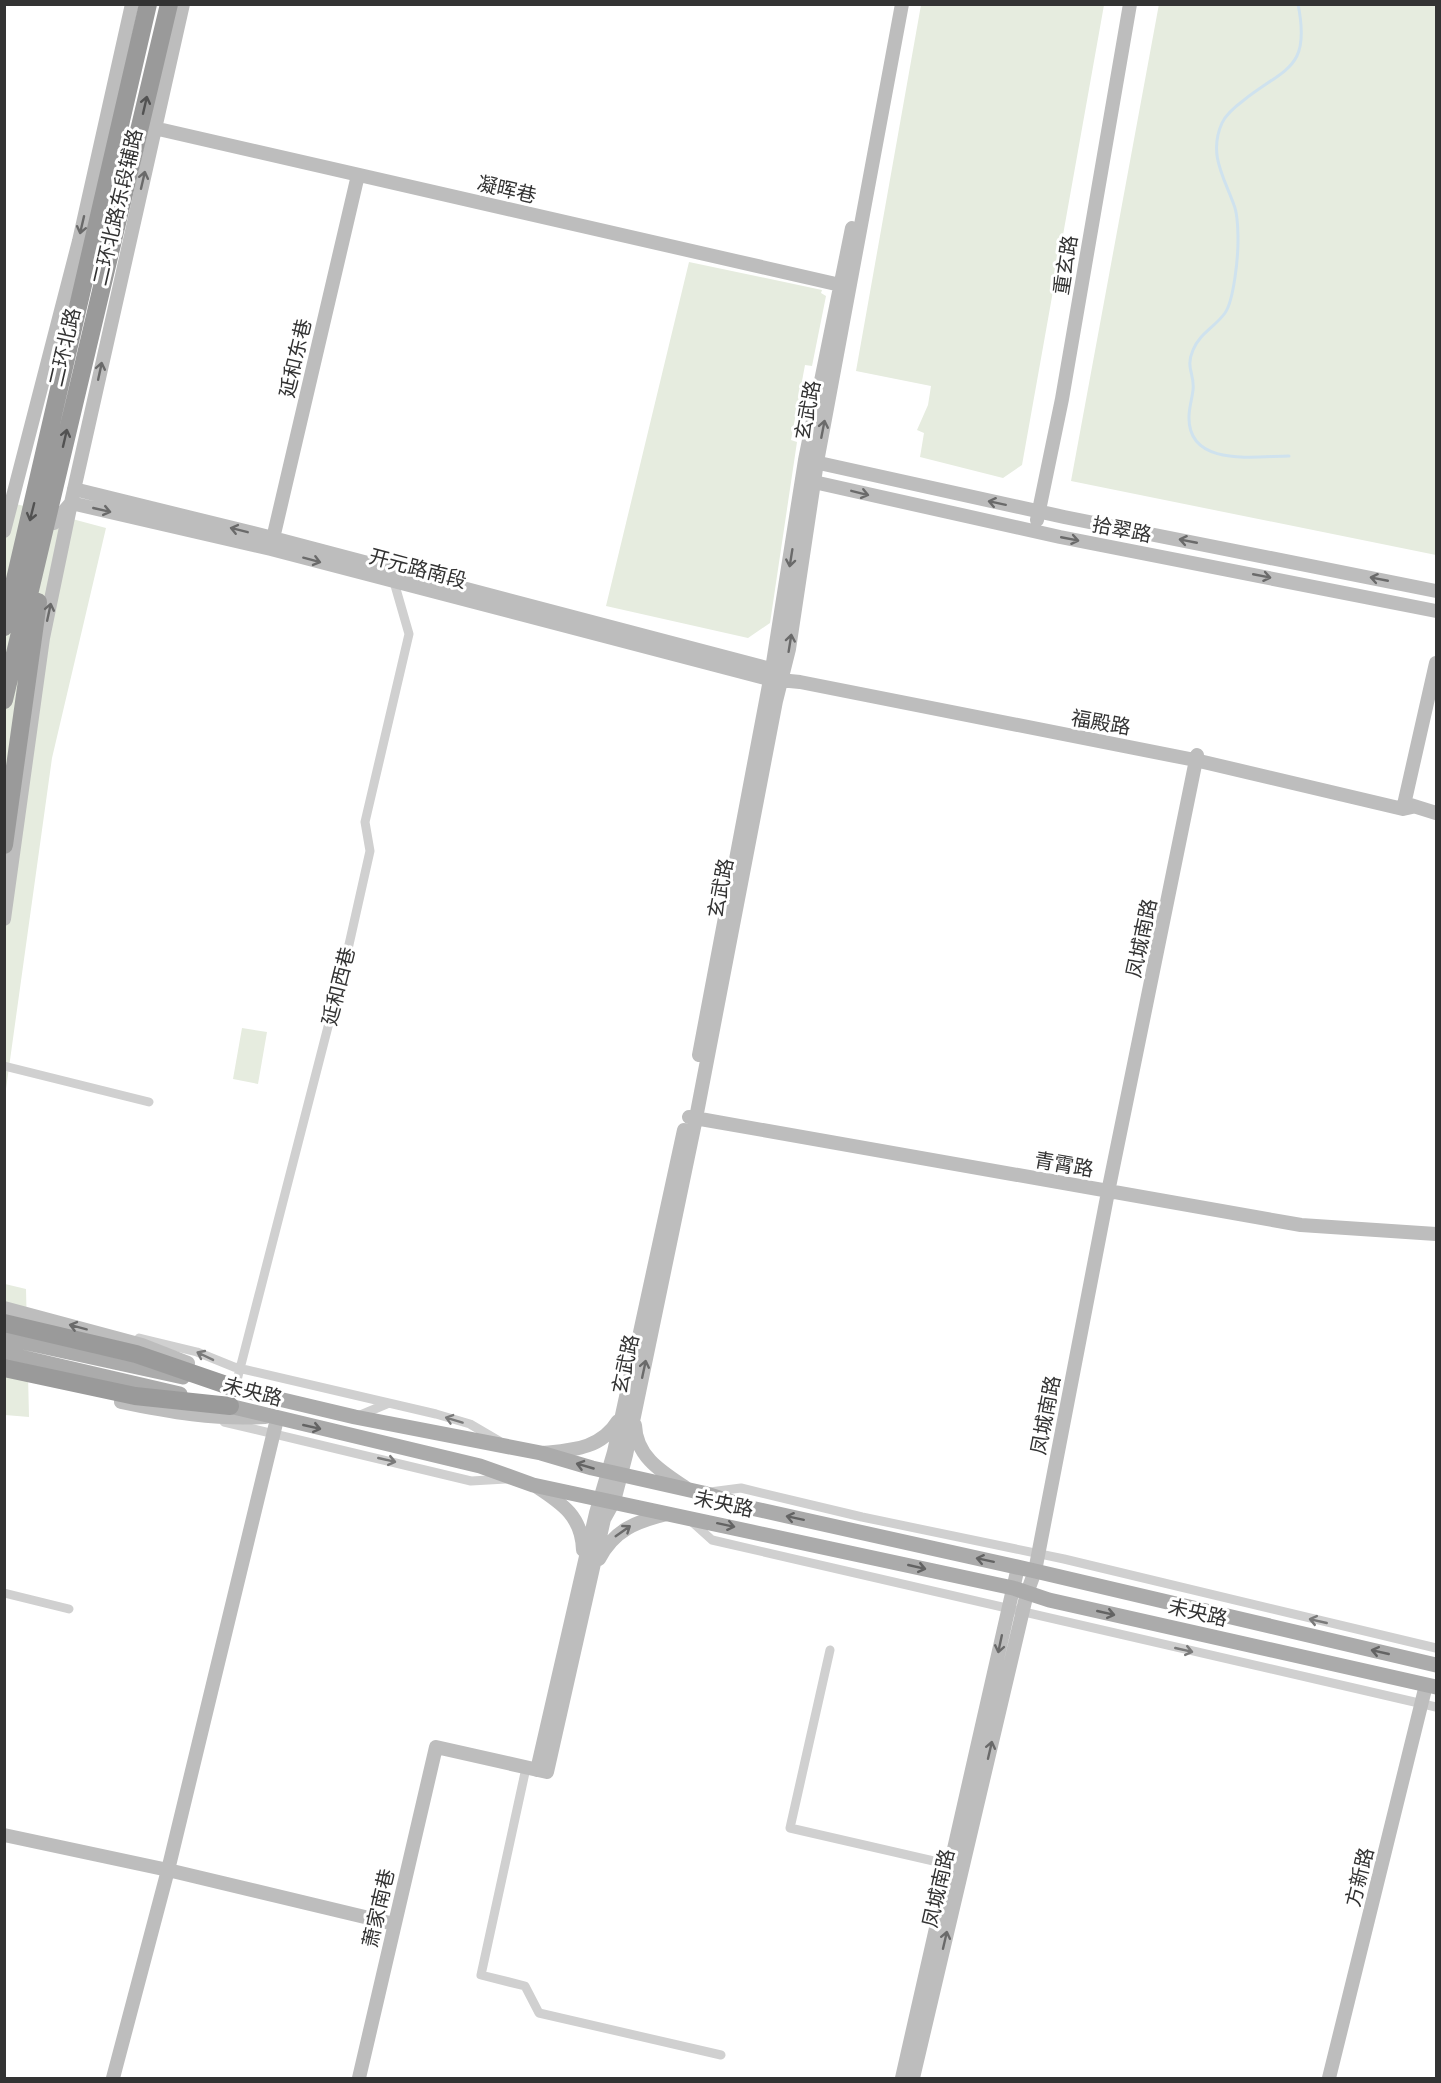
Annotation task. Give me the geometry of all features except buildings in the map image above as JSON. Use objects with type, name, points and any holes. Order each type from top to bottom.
[{"type":"highway","name":"二环北路","points":[[4,627],[148,4]]},
{"type":"highway","name":"二环北路","points":[[4,700],[169,4]]},
{"type":"highway","points":[[4,845],[23,726],[29,660],[54,523],[56,476]]},
{"type":"highway","points":[[4,602],[19,563]]},
{"type":"highway","points":[[4,1323],[136,1354],[234,1392]]},
{"type":"highway","points":[[4,1368],[135,1396],[234,1392]]},
{"type":"main road","name":"未央路","points":[[4,1338],[234,1392],[273,1418],[480,1466],[533,1485],[678,1514],[1431,1686]]},
{"type":"main road","name":"未央路","points":[[4,1353],[92,1373],[270,1397],[355,1417],[541,1453],[751,1508],[1018,1567],[1437,1665]]},
{"type":"street","name":"二环北路东段辅路","points":[[4,531],[11,483],[79,241],[132,4]]},
{"type":"street","name":"二环北路东段辅路","points":[[4,919],[43,638],[183,4]]},
{"type":"street","name":"玄武路","points":[[847,287],[893,4]]},
{"type":"street","name":"玄武路","points":[[537,1770],[588,1568],[615,1474],[692,1117],[776,675],[789,650],[811,461],[902,4]]},
{"type":"street","name":"重玄路","points":[[1034,531],[1062,399],[1130,4]]},
{"type":"street","name":"凝晖巷","points":[[154,128],[847,287]]},
{"type":"street","name":"延和东巷","points":[[272,544],[358,175]]},
{"type":"street","name":"拾翠路","points":[[811,461],[1039,511],[1437,591]]},
{"type":"street","name":"拾翠路","points":[[808,480],[1034,531],[1437,610]]},
{"type":"street","points":[[54,523],[73,496]]},
{"type":"street","name":"开元路南段","points":[[73,496],[272,544],[776,675]]},
{"type":"street","name":"开元路南段","points":[[272,544],[394,582],[776,675]]},
{"type":"street","name":"延和西巷","points":[[234,1392],[370,851],[365,822],[409,634],[394,582]]},
{"type":"street","points":[[1407,806],[1437,663]]},
{"type":"street","name":"福殿路","points":[[776,675],[1197,757],[1437,813]]},
{"type":"street","name":"凤城南路","points":[[902,2079],[1009,1607],[1035,1571],[1108,1192],[1197,757]]},
{"type":"street","points":[[4,1066],[149,1102]]},
{"type":"street","name":"青霄路","points":[[692,1117],[1301,1225],[1437,1234]]},
{"type":"street","points":[[4,1308],[142,1345],[234,1392]]},
{"type":"street","points":[[113,1337],[136,1338],[178,1347],[240,1369],[470,1424],[506,1446]]},
{"type":"street","points":[[4,1376],[174,1413],[230,1419],[273,1418],[273,1435],[168,1870],[113,2079]]},
{"type":"street","points":[[355,1417],[389,1403]]},
{"type":"street","points":[[541,1453],[582,1448],[602,1440],[630,1406]]},
{"type":"street","points":[[630,1406],[639,1446],[657,1468],[697,1492],[741,1488],[862,1517],[1039,1553],[1437,1648]]},
{"type":"street","points":[[207,1417],[273,1435],[471,1481],[513,1479]]},
{"type":"street","points":[[339,1433],[360,1454]]},
{"type":"street","points":[[533,1485],[573,1514],[583,1540],[588,1568]]},
{"type":"street","points":[[588,1568],[618,1533],[635,1523],[678,1514],[712,1540],[1437,1707]]},
{"type":"street","name":"凤城南路","points":[[913,2079],[1022,1611],[1018,1567]]},
{"type":"street","points":[[4,1593],[69,1609]]},
{"type":"street","points":[[830,1650],[790,1828],[951,1865]]},
{"type":"street","name":"方新路","points":[[1329,2079],[1421,1703],[1431,1686]]},
{"type":"street","name":"萧家南巷","points":[[358,2079],[436,1747],[537,1770]]},
{"type":"street","points":[[537,1770],[481,1975],[525,1986],[539,2013],[721,2055]]},
{"type":"street","points":[[4,1835],[168,1870],[394,1924]]},
{"type":"shaded area","points":[[1159,4],[1436,5],[1436,555],[1071,481]]},
{"type":"shaded area","points":[[921,5],[1104,5],[1022,465],[1003,478],[920,457],[924,433],[917,430],[928,405],[931,386],[856,371]]},
{"type":"shaded area","points":[[689,262],[822,290],[821,293],[826,296],[812,366],[805,365],[791,440],[797,442],[770,623],[748,638],[606,606]]},
{"type":"shaded area","points":[[5,501],[106,528],[52,758],[5,1096]]},
{"type":"shaded area","points":[[242,1028],[267,1032],[258,1084],[233,1079]]},
{"type":"shaded area","points":[[5,1284],[26,1289],[29,1417],[5,1415]]},
{"type":"waterway","points":[[1289,456],[1243,457],[1212,452],[1200,445],[1192,433],[1189,410],[1193,390],[1191,356],[1196,344],[1225,313],[1233,289],[1236,267],[1237,218],[1219,165],[1218,134],[1231,110],[1292,64],[1301,42],[1298,4]]}]
